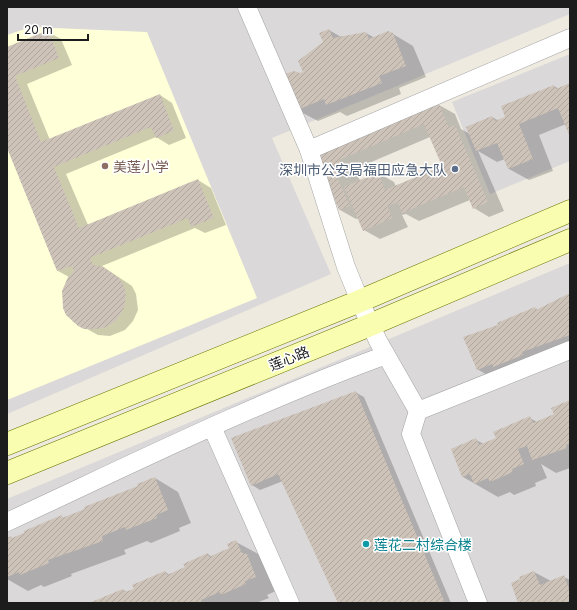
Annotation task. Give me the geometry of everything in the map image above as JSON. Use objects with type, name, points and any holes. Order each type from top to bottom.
[{"type":"main road","name":"莲心路","points":[[7,444],[360,301],[570,211]]},
{"type":"main road","name":"莲心路","points":[[7,473],[370,325],[570,240]]},
{"type":"street","points":[[247,7],[309,150],[346,267],[370,325],[418,411],[411,434],[478,603]]},
{"type":"street","points":[[309,150],[570,38]]},
{"type":"street","points":[[418,411],[570,350]]},
{"type":"street","points":[[7,522],[212,427],[355,366],[386,355]]},
{"type":"street","points":[[212,427],[290,603]]},
{"type":"shaded area","points":[[7,7],[570,7],[570,14],[272,138],[331,274],[7,414]]},
{"type":"shaded area","name":"美莲小学","points":[[31,27],[147,32],[257,298],[7,400],[7,35]]},
{"type":"shaded area","points":[[570,54],[570,161],[490,194],[452,102]]},
{"type":"shaded area","points":[[570,263],[570,603],[7,603],[7,499]]},
{"type":"building","points":[[329,29],[333,38],[366,32],[369,39],[388,31],[393,33],[406,66],[379,76],[382,83],[326,105],[324,99],[297,110],[282,75],[294,71],[300,73],[303,72],[298,61],[323,42],[319,33]]},
{"type":"building","points":[[48,30],[59,58],[15,76],[41,142],[160,94],[174,131],[156,138],[151,127],[54,167],[79,228],[198,179],[214,218],[191,227],[188,218],[90,258],[93,265],[103,267],[119,278],[124,286],[126,296],[124,308],[117,320],[107,327],[97,329],[84,329],[78,326],[66,315],[63,308],[62,291],[68,277],[74,272],[72,266],[57,271],[7,148],[7,47]]},
{"type":"building","points":[[570,83],[570,137],[558,108],[519,124],[533,159],[508,169],[497,143],[476,151],[466,127],[492,116],[495,121],[505,117],[501,106],[554,85],[556,89]]},
{"type":"building","name":"深圳市公安局福田应急大队","points":[[439,104],[449,128],[455,125],[488,202],[473,209],[464,187],[402,213],[398,202],[387,206],[392,218],[363,231],[344,187],[378,172],[385,190],[442,166],[424,124],[339,160],[344,172],[336,175],[350,206],[339,210],[316,156]]},
{"type":"building","points":[[570,293],[570,335],[522,352],[523,355],[493,367],[492,364],[477,370],[463,337],[498,325],[497,323],[535,307],[536,310]]},
{"type":"building","name":"莲花二村综合楼","points":[[356,391],[445,603],[338,603],[278,474],[251,486],[231,438]]},
{"type":"building","points":[[570,400],[570,443],[566,445],[567,448],[532,460],[527,446],[518,449],[524,464],[512,469],[513,472],[490,482],[488,478],[474,484],[470,474],[462,477],[451,449],[476,438],[479,445],[496,438],[493,432],[530,416],[533,423],[554,414],[551,408]]},
{"type":"building","points":[[155,477],[168,510],[156,515],[157,518],[126,530],[125,527],[102,536],[103,541],[48,560],[49,563],[20,575],[19,572],[7,577],[7,538],[11,536],[12,538],[24,533],[24,531],[62,515],[62,518],[85,509],[84,507],[138,486],[137,484]]},
{"type":"building","points":[[236,540],[242,553],[247,554],[256,577],[245,581],[246,584],[221,595],[220,592],[201,600],[202,603],[89,603],[123,589],[125,592],[134,589],[132,585],[165,571],[167,575],[185,567],[183,564],[208,553],[209,557],[229,548],[227,544]]},
{"type":"building","points":[[534,571],[540,585],[564,575],[570,592],[570,603],[518,603],[511,583],[520,579],[519,577]]},
{"type":"place","name":"美莲小学","points":[[105,166]]},
{"type":"place","name":"深圳市公安局福田应急大队","points":[[455,169]]},
{"type":"place","name":"莲花二村综合楼","points":[[366,544]]}]
